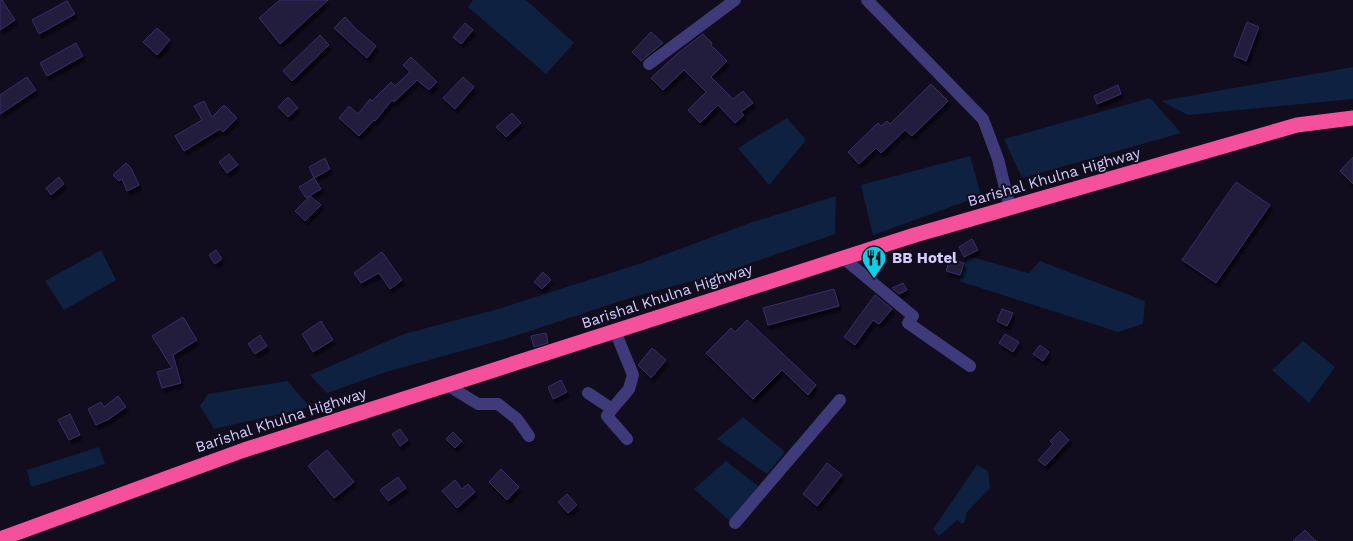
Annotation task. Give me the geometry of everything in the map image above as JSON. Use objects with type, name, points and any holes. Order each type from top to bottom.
[{"type":"highway","name":"Barishal Khulna Highway","points":[[0,539],[244,450],[915,235],[1297,125],[1353,118]]},
{"type":"street","points":[[649,64],[735,0]]},
{"type":"street","points":[[867,0],[983,119],[998,159],[1010,208]]},
{"type":"street","points":[[844,258],[913,316],[908,324],[970,366]]},
{"type":"street","points":[[616,331],[633,375],[629,389],[607,416],[626,438]]},
{"type":"street","points":[[447,384],[478,404],[498,404],[517,419],[529,436]]},
{"type":"street","points":[[588,393],[612,410]]},
{"type":"street","points":[[735,523],[840,400]]},
{"type":"water","points":[[473,0],[526,0],[574,43],[546,74],[468,7]]},
{"type":"water","points":[[1353,67],[1353,99],[1188,115],[1161,101]]},
{"type":"water","points":[[1150,98],[1181,133],[1022,178],[1004,139]]},
{"type":"water","points":[[787,118],[806,140],[769,185],[738,148]]},
{"type":"water","points":[[970,156],[981,196],[873,235],[861,185]]},
{"type":"water","points":[[836,196],[835,234],[725,272],[630,298],[515,336],[386,372],[327,393],[310,375],[404,334],[498,309],[642,263],[750,223]]},
{"type":"water","points":[[101,250],[116,280],[64,310],[45,281]]},
{"type":"water","points":[[968,256],[1029,273],[1040,261],[1145,301],[1143,324],[1118,332],[959,281]]},
{"type":"water","points":[[1303,341],[1335,367],[1309,403],[1272,370]]},
{"type":"water","points":[[287,381],[310,407],[214,429],[200,406],[208,394]]},
{"type":"water","points":[[743,417],[785,452],[767,474],[717,439]]},
{"type":"water","points":[[99,447],[105,464],[31,487],[27,470]]},
{"type":"water","points":[[726,461],[758,486],[731,522],[694,489]]},
{"type":"water","points":[[977,465],[988,471],[990,488],[966,513],[965,522],[962,524],[957,520],[939,536],[933,529]]},
{"type":"building","points":[[0,0],[2,0],[15,20],[0,30]]},
{"type":"building","points":[[280,0],[328,0],[280,44],[259,18]]},
{"type":"building","points":[[67,1],[75,14],[39,34],[32,20]]},
{"type":"building","points":[[345,17],[376,46],[367,58],[334,28]]},
{"type":"building","points":[[1247,22],[1259,27],[1246,61],[1234,56]]},
{"type":"building","points":[[465,23],[473,30],[461,44],[453,37]]},
{"type":"building","points":[[157,28],[170,40],[157,55],[143,42]]},
{"type":"building","points":[[651,32],[663,43],[641,61],[632,52]]},
{"type":"building","points":[[703,34],[727,61],[711,77],[733,99],[743,91],[753,103],[741,112],[744,115],[735,123],[718,105],[700,123],[688,110],[706,92],[684,70],[663,90],[651,78],[677,54]]},
{"type":"building","points":[[320,35],[329,45],[292,81],[283,71]]},
{"type":"building","points":[[76,43],[83,56],[47,76],[40,63]]},
{"type":"building","points":[[411,57],[437,82],[429,90],[417,80],[394,102],[392,100],[375,121],[359,136],[339,118],[349,106],[358,114],[370,99],[372,101],[391,82],[395,86],[410,72],[403,65]]},
{"type":"building","points":[[27,77],[36,90],[0,114],[0,95]]},
{"type":"building","points":[[463,77],[474,87],[455,109],[443,98]]},
{"type":"building","points":[[931,84],[948,101],[912,136],[905,130],[881,153],[876,148],[859,164],[848,152],[878,123],[881,126],[887,121],[890,124]]},
{"type":"building","points":[[1118,85],[1121,94],[1097,104],[1094,96]]},
{"type":"building","points":[[288,97],[298,108],[288,117],[278,107]]},
{"type":"building","points":[[204,101],[212,117],[224,105],[237,118],[223,132],[220,129],[184,151],[175,136],[202,120],[194,106]]},
{"type":"building","points":[[512,113],[521,123],[506,137],[496,127]]},
{"type":"building","points":[[229,154],[238,165],[227,173],[219,162]]},
{"type":"building","points":[[1353,157],[1353,184],[1340,171]]},
{"type":"building","points":[[325,158],[330,169],[314,178],[309,167]]},
{"type":"building","points":[[126,163],[131,168],[139,185],[127,191],[122,179],[119,181],[113,175]]},
{"type":"building","points":[[59,177],[64,184],[51,195],[46,188]]},
{"type":"building","points":[[314,178],[321,189],[306,198],[299,187]]},
{"type":"building","points":[[1236,182],[1270,205],[1216,283],[1182,260]]},
{"type":"building","points":[[310,196],[321,205],[305,221],[295,211]]},
{"type":"building","points":[[972,239],[978,250],[964,257],[959,247]]},
{"type":"building","points":[[216,250],[222,259],[215,264],[209,255]]},
{"type":"building","points":[[382,252],[402,280],[390,289],[379,273],[361,283],[354,273]]},
{"type":"building","points":[[950,259],[964,263],[960,275],[946,271]]},
{"type":"building","points":[[543,272],[551,280],[542,289],[534,282]]},
{"type":"building","points":[[903,283],[907,290],[899,294],[892,288]]},
{"type":"building","points":[[834,289],[839,306],[768,325],[763,308]]},
{"type":"building","points":[[875,295],[892,309],[879,324],[873,320],[855,345],[844,337]]},
{"type":"building","points":[[1002,309],[1013,313],[1007,326],[997,321]]},
{"type":"building","points":[[183,317],[197,340],[173,355],[181,383],[162,388],[157,372],[172,368],[152,336]]},
{"type":"building","points":[[747,320],[816,385],[808,395],[782,370],[753,399],[706,353],[731,328],[735,332]]},
{"type":"building","points":[[321,321],[333,340],[313,352],[302,334]]},
{"type":"building","points":[[546,333],[548,343],[534,347],[531,336]]},
{"type":"building","points":[[1005,334],[1019,342],[1013,352],[999,343]]},
{"type":"building","points":[[260,335],[267,346],[255,354],[248,344]]},
{"type":"building","points":[[1040,345],[1049,352],[1043,361],[1033,354]]},
{"type":"building","points":[[652,348],[666,360],[651,378],[638,365]]},
{"type":"building","points":[[561,380],[567,392],[553,399],[548,387]]},
{"type":"building","points":[[118,396],[126,407],[109,419],[96,425],[88,409],[101,402],[104,407]]},
{"type":"building","points":[[70,414],[80,435],[69,440],[58,420]]},
{"type":"building","points":[[400,429],[408,440],[400,446],[392,434]]},
{"type":"building","points":[[1060,431],[1069,440],[1045,466],[1038,460],[1053,444],[1050,441]]},
{"type":"building","points":[[453,432],[462,441],[455,448],[446,439]]},
{"type":"building","points":[[327,450],[354,482],[334,498],[308,466]]},
{"type":"building","points":[[827,463],[842,475],[817,506],[803,494]]},
{"type":"building","points":[[501,469],[519,487],[507,500],[489,482]]},
{"type":"building","points":[[398,477],[406,488],[388,501],[380,490]]},
{"type":"building","points":[[455,480],[462,489],[468,484],[475,492],[457,508],[442,491]]},
{"type":"building","points":[[567,494],[577,505],[568,513],[558,502]]},
{"type":"building","points":[[1305,530],[1316,541],[1293,541]]},
{"type":"place","name":"BB Hotel","points":[[874,279]]}]
